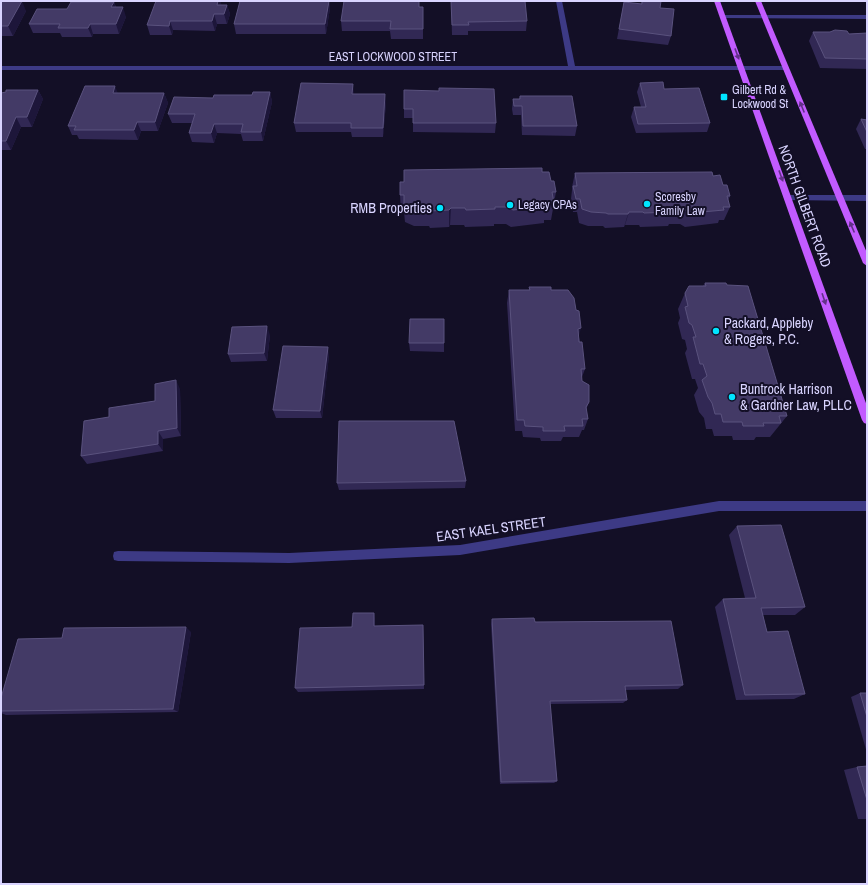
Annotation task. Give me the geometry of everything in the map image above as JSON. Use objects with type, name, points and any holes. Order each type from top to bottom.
[{"type":"main road","name":"NORTH GILBERT ROAD","points":[[717,1],[867,420]]},
{"type":"main road","points":[[758,1],[867,263]]},
{"type":"street","points":[[560,1],[572,67]]},
{"type":"street","points":[[723,17],[867,17]]},
{"type":"street","name":"EAST LOCKWOOD STREET","points":[[1,68],[786,68]]},
{"type":"street","points":[[788,198],[867,198]]},
{"type":"street","name":"EAST KAEL STREET","points":[[118,556],[289,558],[460,550],[719,506],[867,506]]},
{"type":"building","points":[[1,1],[22,1],[8,26],[1,26]]},
{"type":"building","points":[[156,1],[218,1],[217,5],[227,5],[224,14],[214,14],[212,21],[170,21],[169,26],[147,25]]},
{"type":"building","points":[[240,1],[329,1],[325,24],[234,24]]},
{"type":"building","points":[[344,1],[419,1],[419,7],[423,7],[423,29],[390,29],[391,21],[341,21]]},
{"type":"building","points":[[451,1],[525,1],[527,21],[468,22],[469,25],[452,25]]},
{"type":"building","points":[[642,1],[661,1],[660,8],[674,9],[671,36],[619,29],[624,2],[642,4]]},
{"type":"building","points":[[71,2],[114,2],[111,7],[123,7],[116,24],[90,24],[88,28],[58,28],[60,24],[29,24],[37,9],[67,9]]},
{"type":"building","points":[[835,30],[847,31],[849,34],[867,33],[867,59],[825,58],[813,32],[830,32]]},
{"type":"building","points":[[663,82],[664,89],[699,88],[710,123],[638,124],[634,107],[646,107],[640,83]]},
{"type":"building","points":[[301,83],[353,84],[352,94],[385,94],[383,128],[351,128],[351,123],[294,123]]},
{"type":"building","points":[[85,86],[115,86],[113,93],[164,93],[155,122],[137,122],[134,130],[74,130],[76,126],[68,126]]},
{"type":"building","points":[[439,88],[494,89],[496,123],[413,123],[413,109],[404,109],[404,90],[439,91]]},
{"type":"building","points":[[6,90],[38,90],[27,117],[16,117],[6,141],[1,141],[1,93],[6,92]]},
{"type":"building","points":[[253,92],[270,92],[261,132],[241,132],[243,124],[214,124],[211,133],[189,133],[195,114],[168,114],[174,97],[213,98],[214,95],[252,95]]},
{"type":"building","points":[[520,96],[572,96],[577,126],[523,126],[522,106],[514,106],[513,99],[520,99]]},
{"type":"building","points":[[861,119],[867,120],[867,132]]},
{"type":"building","points":[[542,168],[542,172],[549,172],[551,181],[554,181],[556,192],[552,192],[554,203],[546,203],[547,206],[513,210],[508,207],[495,207],[495,209],[466,210],[465,208],[451,208],[449,210],[430,211],[428,209],[413,209],[404,205],[404,195],[400,195],[400,182],[404,182],[404,170]]},
{"type":"building","name":"Scoresby Family Law","points":[[712,172],[713,176],[720,175],[723,185],[727,185],[730,196],[727,196],[730,207],[723,207],[724,210],[691,213],[685,210],[673,212],[629,212],[628,214],[591,212],[582,209],[580,199],[576,199],[573,186],[577,186],[575,173]]},
{"type":"building","points":[[705,283],[726,283],[727,285],[748,286],[787,416],[779,416],[781,423],[763,423],[764,426],[743,426],[742,422],[723,422],[721,414],[715,414],[702,380],[707,376],[703,364],[700,364],[693,337],[696,337],[692,325],[689,323],[685,307],[688,306],[685,293],[689,286],[706,286]]},
{"type":"building","points":[[529,287],[551,287],[551,290],[568,290],[574,298],[576,310],[579,311],[581,328],[578,329],[579,342],[582,342],[585,369],[581,369],[582,381],[589,385],[589,402],[586,407],[588,419],[582,419],[583,426],[564,426],[565,431],[543,431],[543,427],[525,426],[524,420],[517,420],[509,290],[530,290]]},
{"type":"building","points":[[410,319],[444,319],[444,343],[409,343]]},
{"type":"building","points":[[267,326],[264,353],[228,354],[232,327]]},
{"type":"building","points":[[283,346],[328,347],[320,411],[273,410]]},
{"type":"building","points":[[176,380],[177,428],[158,431],[158,444],[81,456],[84,421],[109,417],[109,408],[155,401],[155,384]]},
{"type":"building","points":[[339,421],[454,421],[466,481],[337,483]]},
{"type":"building","points":[[781,525],[805,607],[761,608],[767,632],[788,631],[805,694],[745,695],[723,599],[756,598],[737,526]]},
{"type":"building","points":[[353,613],[374,613],[374,626],[423,625],[424,685],[295,688],[300,628],[352,627]]},
{"type":"building","points":[[534,618],[535,622],[671,621],[683,685],[625,686],[627,700],[550,701],[557,781],[501,782],[492,619]]},
{"type":"building","points":[[186,627],[173,709],[1,711],[1,698],[18,639],[62,638],[64,628]]},
{"type":"building","points":[[860,693],[867,693],[867,717]]},
{"type":"building","points":[[867,766],[867,800],[857,767]]},
{"type":"place","name":"Gilbert Rd & Lockwood St","points":[[724,97]]},
{"type":"place","name":"Scoresby Family Law","points":[[647,204]]},
{"type":"place","name":"Legacy CPAs","points":[[510,205]]},
{"type":"place","name":"RMB Properties","points":[[440,208]]},
{"type":"place","name":"Packard, Appleby & Rogers, P.C.","points":[[716,331]]},
{"type":"place","name":"Buntrock Harrison & Gardner Law, PLLC","points":[[732,397]]}]
